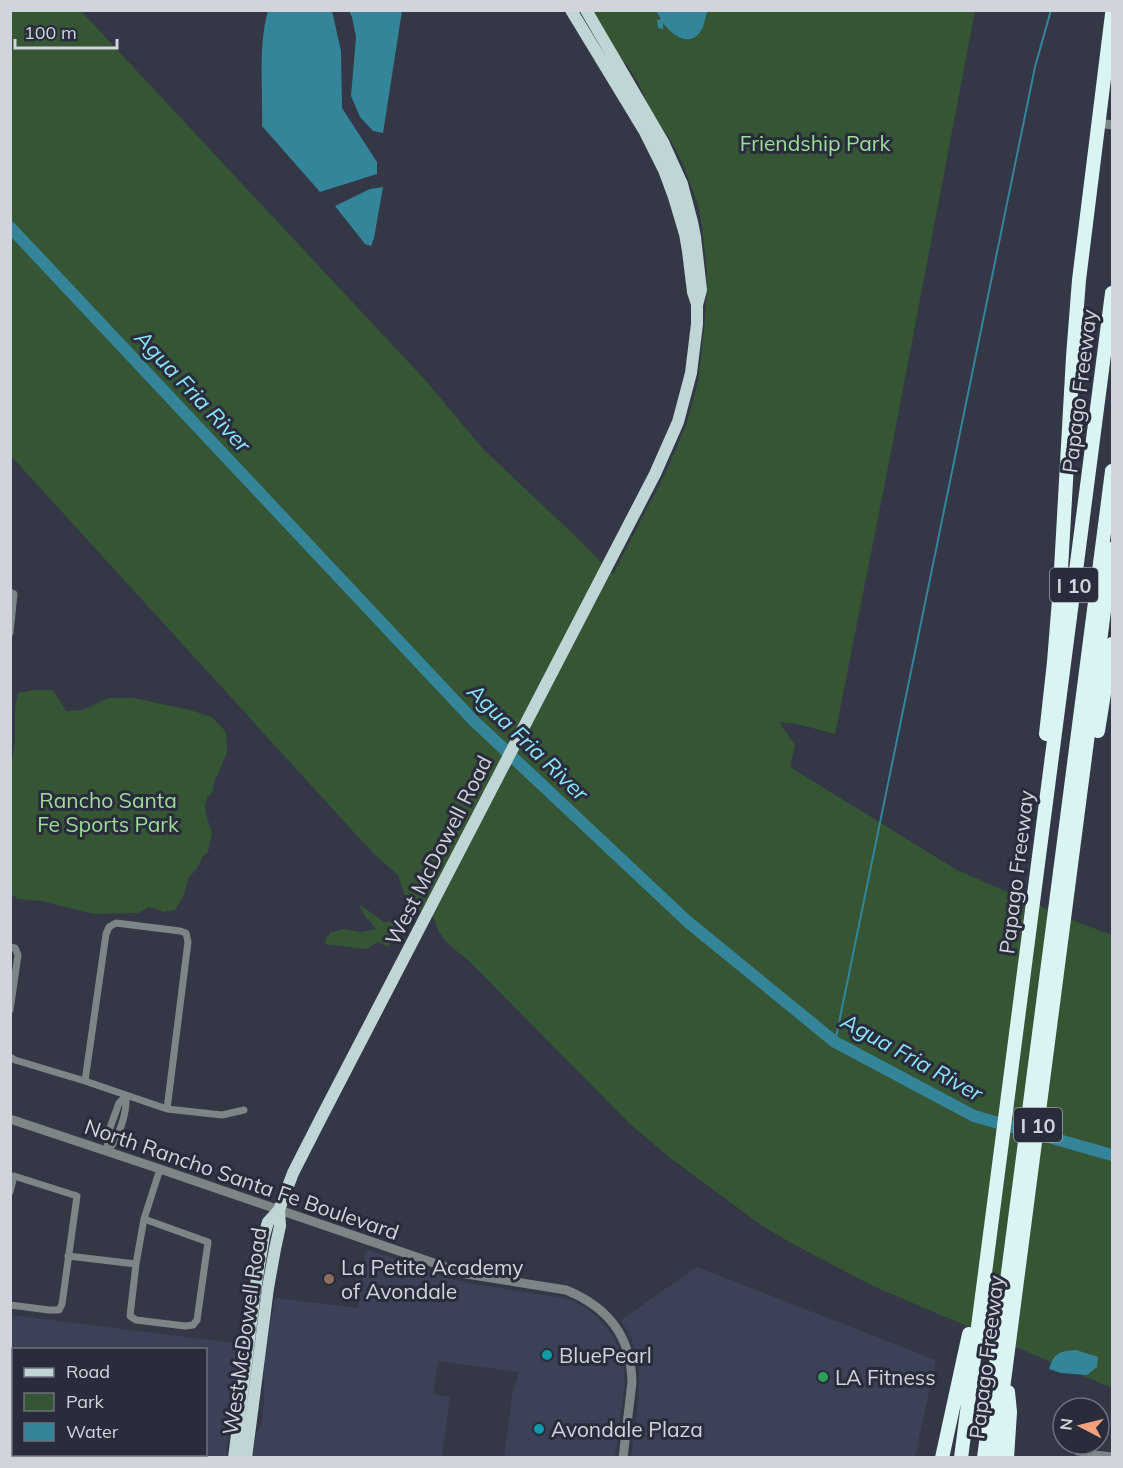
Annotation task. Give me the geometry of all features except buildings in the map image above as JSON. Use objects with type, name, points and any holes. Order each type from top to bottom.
[{"type":"highway","points":[[1050,775],[1045,740],[1060,587],[1079,280],[1106,124],[1113,14]]},
{"type":"highway","name":"Papago Freeway","points":[[961,1458],[970,1351],[987,1256],[1113,293]]},
{"type":"highway","points":[[1064,883],[1113,471]]},
{"type":"highway","name":"Papago Freeway","points":[[994,1458],[1001,1366],[1064,883],[1084,770],[1113,549]]},
{"type":"highway","points":[[1084,770],[1097,736],[1113,644]]},
{"type":"highway","points":[[942,1458],[970,1351]]},
{"type":"highway","points":[[984,1458],[1001,1366]]},
{"type":"highway","points":[[1001,1366],[1010,1412],[1007,1458]]},
{"type":"main road","name":"West McDowell Road","points":[[571,10],[645,132],[664,170],[682,224],[697,305]]},
{"type":"main road","name":"West McDowell Road","points":[[234,1458],[262,1249],[268,1222],[279,1210],[293,1173],[608,567],[655,474],[685,402],[693,358],[697,305],[701,290],[692,222],[682,184],[658,131],[586,10]]},
{"type":"main road","name":"West McDowell Road","points":[[246,1458],[268,1288],[280,1226],[279,1210]]},
{"type":"street","points":[[10,633],[12,593]]},
{"type":"street","points":[[86,1081],[106,933],[109,927],[116,923],[186,933],[188,942],[167,1109]]},
{"type":"street","points":[[10,1010],[18,955],[13,948]]},
{"type":"street","points":[[10,1057],[167,1109],[222,1115],[244,1110]]},
{"type":"street","points":[[108,1151],[107,1136],[119,1103],[126,1096]]},
{"type":"street","name":"North Rancho Santa Fe Boulevard","points":[[10,1119],[466,1274],[566,1290],[581,1296],[600,1309],[616,1326],[627,1348],[632,1382],[623,1458]]},
{"type":"street","points":[[144,1219],[208,1242],[197,1320],[193,1325],[136,1320],[130,1316],[144,1219],[160,1169]]},
{"type":"street","points":[[10,1192],[14,1176],[77,1196],[62,1304],[59,1310],[10,1305]]},
{"type":"street","points":[[68,1256],[136,1264]]},
{"type":"shaded area","points":[[366,1249],[455,1280],[564,1298],[590,1311],[613,1336],[621,1353],[624,1369],[625,1381],[615,1457],[504,1457],[513,1390],[519,1372],[438,1361],[433,1394],[450,1397],[442,1457],[252,1458],[256,1434],[261,1425],[264,1402],[264,1362],[275,1298],[358,1308]]},
{"type":"shaded area","points":[[697,1267],[936,1360],[915,1457],[631,1457],[639,1394],[639,1366],[631,1337],[621,1320]]},
{"type":"shaded area","points":[[11,1315],[243,1344],[226,1457],[11,1458]]},
{"type":"green space","name":"Friendship Park","points":[[11,11],[81,11],[427,382],[483,449],[613,574],[667,470],[686,425],[698,382],[705,321],[707,274],[698,205],[682,162],[647,104],[640,86],[628,66],[618,58],[592,11],[975,11],[835,734],[797,724],[779,722],[795,745],[790,767],[957,870],[1112,935],[1112,1388],[873,1286],[791,1243],[761,1225],[669,1157],[630,1124],[467,959],[446,942],[434,918],[408,905],[398,875],[375,855],[350,828],[11,456]]},
{"type":"green space","name":"Rancho Santa Fe Sports Park","points":[[53,690],[66,711],[83,710],[108,698],[134,698],[190,710],[212,717],[226,732],[227,753],[214,783],[213,791],[205,805],[212,833],[208,852],[188,879],[184,895],[175,910],[164,912],[149,907],[138,913],[94,914],[41,901],[18,899],[11,894],[10,776],[15,738],[15,708],[18,693]]},
{"type":"green space","points":[[359,904],[384,922],[395,921],[396,933],[388,947],[379,942],[366,949],[325,944],[330,933],[344,929],[361,932],[376,929],[364,915]]},
{"type":"water","points":[[268,11],[332,11],[341,51],[342,108],[377,162],[377,174],[320,192],[262,126],[262,53]]},
{"type":"water","points":[[349,11],[402,11],[383,133],[373,131],[360,117],[351,96],[356,37]]},
{"type":"water","points":[[656,11],[708,11],[698,35],[687,39],[677,36],[663,23],[663,29],[658,28],[657,20],[661,19]]},
{"type":"water","points":[[383,187],[371,246],[365,244],[335,206],[370,189]]},
{"type":"water","points":[[1076,1350],[1098,1357],[1097,1367],[1087,1375],[1061,1373],[1049,1369],[1058,1354]]},
{"type":"waterway","points":[[835,1042],[1035,67],[1051,10]]},
{"type":"waterway","name":"Agua Fria River","points":[[10,227],[473,720],[688,922],[835,1042],[974,1116],[1112,1155]]},
{"type":"place","name":"La Petite Academy of Avondale","points":[[329,1279]]},
{"type":"place","name":"BluePearl","points":[[547,1355]]},
{"type":"place","name":"LA Fitness","points":[[823,1377]]},
{"type":"place","name":"Avondale Plaza","points":[[539,1429]]}]
